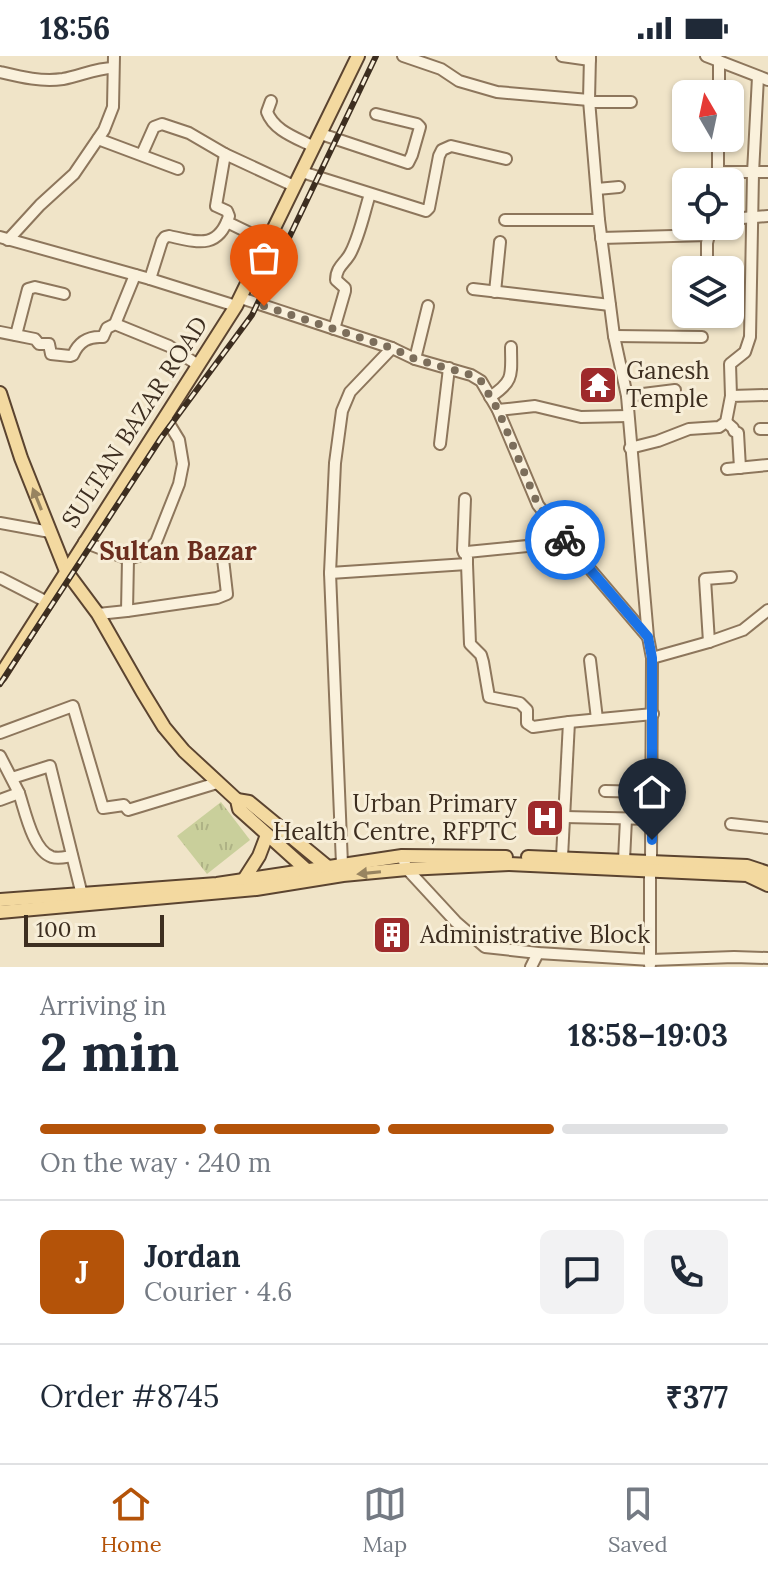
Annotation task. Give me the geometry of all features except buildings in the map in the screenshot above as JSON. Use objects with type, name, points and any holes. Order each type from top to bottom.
[{"type":"main road","name":"SULTAN BAZAR ROAD","points":[[0,676],[238,302],[358,56]]},
{"type":"main road","points":[[0,393],[3,410],[66,571],[98,614],[164,727],[184,751],[237,800],[249,802],[334,869],[509,864],[747,866],[768,873]]},
{"type":"main road","points":[[237,800],[239,809],[310,875]]},
{"type":"main road","points":[[243,881],[259,856],[267,835]]},
{"type":"main road","points":[[0,912],[242,891],[402,856],[624,860],[651,866],[747,875],[768,885]]},
{"type":"main road","points":[[0,900],[310,875]]},
{"type":"street","points":[[4,238],[74,174],[104,130],[113,107],[114,56]]},
{"type":"street","points":[[403,56],[441,69],[459,81],[497,92],[631,102]]},
{"type":"street","points":[[562,56],[590,58],[599,220],[614,336],[627,396],[652,658],[651,964]]},
{"type":"street","points":[[630,448],[689,429],[719,427],[726,422],[731,396],[730,364],[745,352],[750,337],[753,173],[763,78],[706,56]]},
{"type":"street","points":[[719,61],[719,80]]},
{"type":"street","points":[[0,72],[38,81],[113,68]]},
{"type":"street","points":[[271,101],[267,112],[271,122],[314,147]]},
{"type":"street","points":[[321,134],[408,163],[420,127],[376,114]]},
{"type":"street","points":[[142,154],[154,127],[162,124],[189,133],[225,154],[294,186]]},
{"type":"street","points":[[98,139],[178,169]]},
{"type":"street","points":[[302,172],[426,211],[442,150],[451,146],[506,159]]},
{"type":"street","points":[[718,152],[718,172],[768,172]]},
{"type":"street","points":[[150,279],[165,237],[205,242],[221,233],[229,216],[227,211],[216,206],[225,154]]},
{"type":"street","points":[[597,189],[619,187]]},
{"type":"street","points":[[334,329],[345,291],[336,280],[336,274],[350,254],[370,194]]},
{"type":"street","points":[[744,218],[768,216]]},
{"type":"street","points":[[505,220],[599,220]]},
{"type":"street","points":[[227,222],[268,242]]},
{"type":"street","points":[[601,238],[672,236]]},
{"type":"street","points":[[4,238],[334,329],[481,381],[498,410],[538,505],[648,637]]},
{"type":"street","points":[[495,292],[500,242]]},
{"type":"street","points":[[0,332],[49,344],[51,354],[73,355],[79,345],[90,337],[103,337],[107,328],[115,324],[135,275]]},
{"type":"street","points":[[16,335],[28,289],[35,287],[64,294]]},
{"type":"street","points":[[473,289],[610,305]]},
{"type":"street","points":[[415,359],[428,306]]},
{"type":"street","points":[[115,324],[169,346],[198,365]]},
{"type":"street","points":[[614,336],[702,337]]},
{"type":"street","points":[[490,397],[510,380],[511,347]]},
{"type":"street","points":[[334,869],[330,573],[335,463],[342,411],[350,392],[392,348]]},
{"type":"street","points":[[440,444],[449,368]]},
{"type":"street","points":[[731,396],[764,395],[768,385]]},
{"type":"street","points":[[627,396],[675,390]]},
{"type":"street","points":[[498,410],[535,406],[581,417],[628,416]]},
{"type":"street","points":[[84,542],[128,559],[144,554],[156,542],[179,484],[183,464],[179,440],[165,417]]},
{"type":"street","points":[[726,422],[738,433],[740,468]]},
{"type":"street","points":[[727,469],[768,465]]},
{"type":"street","points":[[465,499],[464,553],[567,542]]},
{"type":"street","points":[[0,523],[50,532]]},
{"type":"street","points":[[98,614],[217,598],[227,594],[222,550]]},
{"type":"street","points":[[467,552],[470,644],[481,655],[489,697],[520,703],[527,710],[527,723],[533,727],[653,714]]},
{"type":"street","points":[[127,611],[128,559]]},
{"type":"street","points":[[330,573],[467,564]]},
{"type":"street","points":[[709,642],[705,579],[731,577]]},
{"type":"street","points":[[0,578],[47,602]]},
{"type":"street","points":[[652,658],[743,630],[768,610]]},
{"type":"street","points":[[590,660],[597,719]]},
{"type":"street","points":[[0,733],[73,706],[103,808],[124,805],[128,810],[217,783]]},
{"type":"street","points":[[562,857],[569,722]]},
{"type":"street","points":[[0,756],[19,793],[38,846],[56,859],[72,856]]},
{"type":"street","points":[[12,778],[50,766],[82,895]]},
{"type":"street","points":[[605,791],[652,792]]},
{"type":"street","points":[[0,800],[19,793]]},
{"type":"street","points":[[565,817],[652,819]]},
{"type":"street","points":[[624,860],[626,819]]},
{"type":"street","points":[[731,824],[768,828]]},
{"type":"street","points":[[402,856],[407,869],[456,922],[485,947],[651,964],[768,958]]},
{"type":"street","points":[[531,967],[538,953]]},
{"type":"green space","points":[[221,802],[250,840],[207,874],[177,836]]},
{"type":"railway","points":[[0,684],[161,438],[252,315],[376,56]]},
{"type":"way so far","points":[[264,306],[392,348],[415,359],[471,375],[481,381],[498,410],[538,505],[565,540]]},
{"type":"place","name":"Ganesh Temple","points":[[598,385]]},
{"type":"place","name":"Urban Primary Health Centre, RFPTC","points":[[545,818]]},
{"type":"place","name":"Administrative Block","points":[[392,935]]},
{"type":"district","name":"Sultan Bazar","points":[[178,551]]},
{"type":"route","points":[[565,540],[648,637],[652,658],[652,840]]}]
